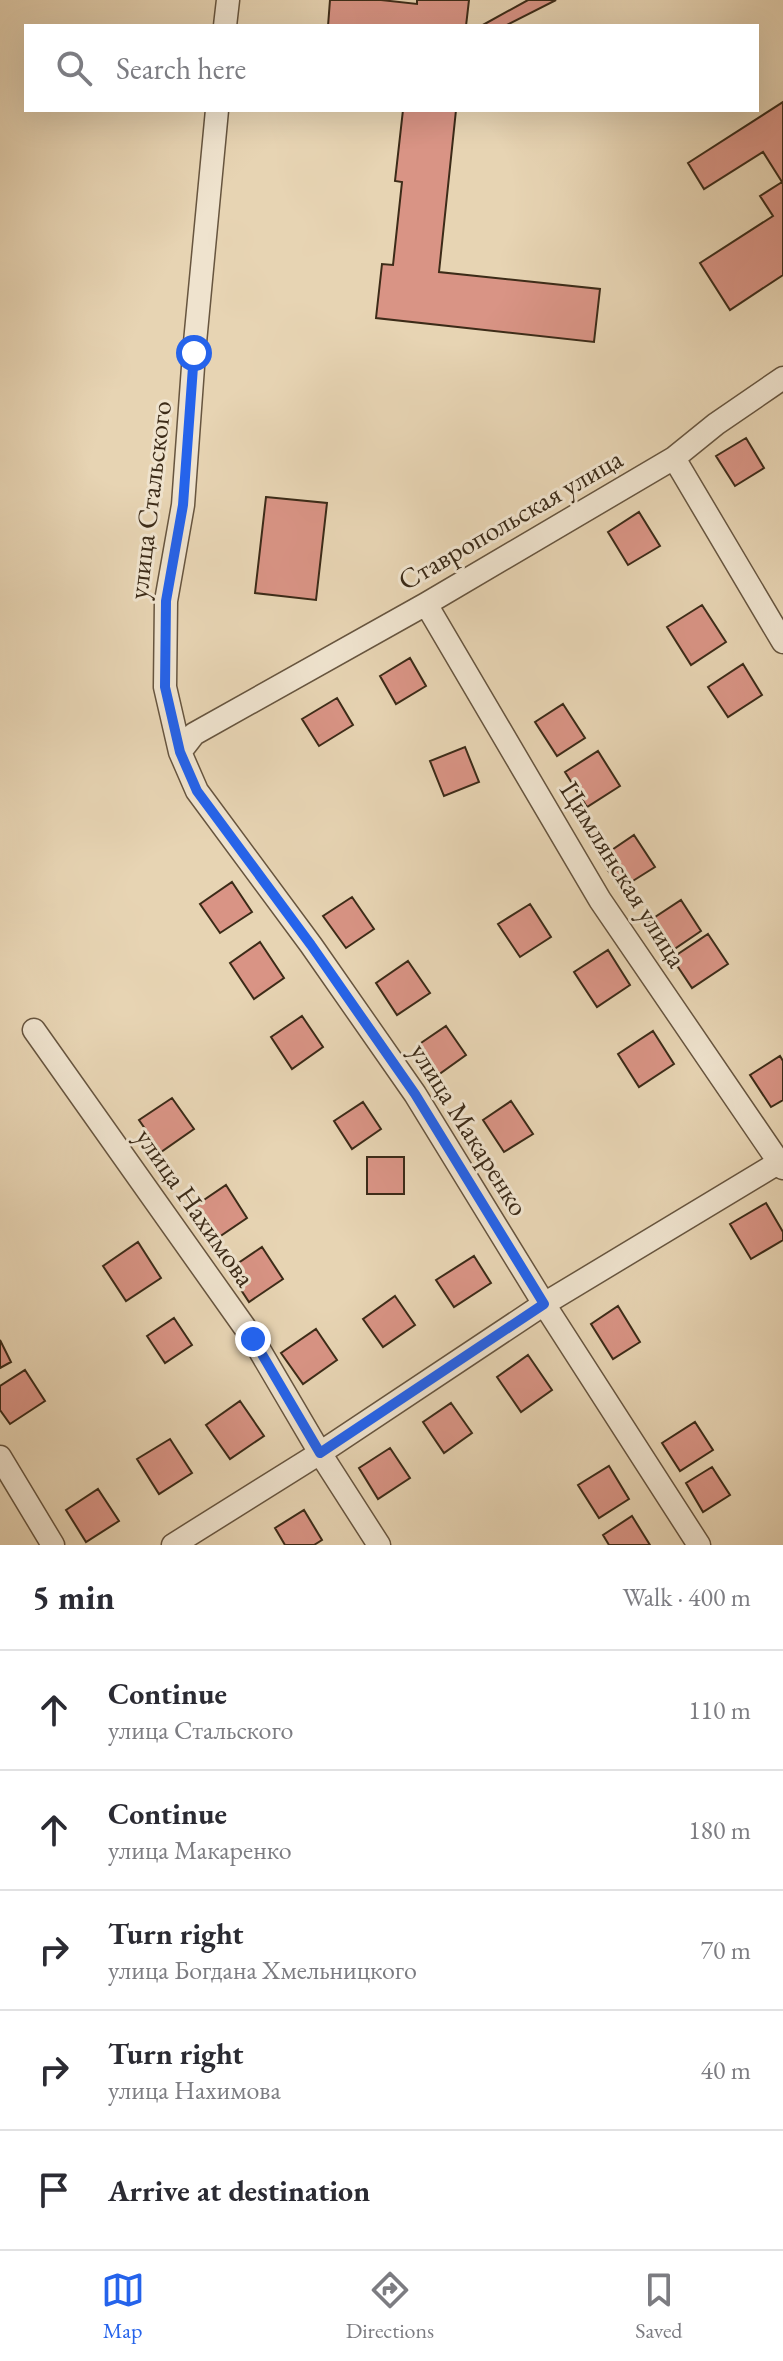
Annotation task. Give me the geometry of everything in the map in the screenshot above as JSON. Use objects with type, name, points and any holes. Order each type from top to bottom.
[{"type":"street","points":[[225,24],[228,0]]},
{"type":"street","name":"улица Стальского","points":[[180,752],[165,687],[166,601],[183,505],[217,112]]},
{"type":"street","name":"Ставропольская улица","points":[[180,752],[194,734],[426,604],[674,458],[716,424],[783,378]]},
{"type":"street","points":[[674,458],[783,642]]},
{"type":"street","name":"Цимлянская улица","points":[[426,604],[600,900],[782,1163]]},
{"type":"street","name":"улица Макаренко","points":[[180,752],[197,791],[311,945],[415,1094],[544,1304],[699,1545]]},
{"type":"street","name":"улица Нахимова","points":[[34,1030],[253,1339],[379,1545]]},
{"type":"street","points":[[173,1545],[320,1453],[544,1304],[782,1163]]},
{"type":"street","points":[[0,1457],[53,1545]]},
{"type":"building","points":[[330,0],[417,4],[417,0],[469,0],[466,24],[328,24]]},
{"type":"building","points":[[528,0],[556,0],[509,24],[485,24]]},
{"type":"building","points":[[783,102],[783,275],[730,310],[700,263],[773,216],[760,196],[782,182],[763,152],[704,189],[688,163]]},
{"type":"building","points":[[403,112],[456,112],[439,272],[600,289],[594,342],[376,318],[382,264],[393,265],[402,182],[395,181]]},
{"type":"building","points":[[746,438],[764,468],[735,486],[716,456]]},
{"type":"building","points":[[266,497],[327,503],[316,600],[255,593]]},
{"type":"building","points":[[639,512],[660,546],[628,565],[608,532]]},
{"type":"building","points":[[702,605],[726,642],[691,665],[667,627]]},
{"type":"building","points":[[410,658],[426,686],[396,704],[380,676]]},
{"type":"building","points":[[743,664],[762,695],[728,717],[708,687]]},
{"type":"building","points":[[337,698],[353,725],[319,746],[302,719]]},
{"type":"building","points":[[563,704],[585,738],[557,756],[535,722]]},
{"type":"building","points":[[465,747],[479,782],[444,796],[430,761]]},
{"type":"building","points":[[598,751],[620,786],[587,807],[565,772]]},
{"type":"building","points":[[634,835],[655,867],[620,889],[600,858]]},
{"type":"building","points":[[232,882],[252,912],[220,933],[200,904]]},
{"type":"building","points":[[352,897],[374,929],[346,948],[323,916]]},
{"type":"building","points":[[681,900],[701,931],[667,954],[646,923]]},
{"type":"building","points":[[530,904],[551,937],[520,957],[498,924]]},
{"type":"building","points":[[708,934],[728,964],[692,988],[672,958]]},
{"type":"building","points":[[260,942],[284,978],[254,999],[230,963]]},
{"type":"building","points":[[608,950],[630,985],[597,1007],[574,972]]},
{"type":"building","points":[[408,961],[430,993],[397,1015],[376,983]]},
{"type":"building","points":[[302,1016],[323,1047],[292,1069],[271,1037]]},
{"type":"building","points":[[446,1026],[466,1055],[438,1075],[418,1045]]},
{"type":"building","points":[[653,1031],[674,1064],[639,1087],[618,1054]]},
{"type":"building","points":[[780,1056],[783,1061],[783,1100],[771,1107],[750,1075]]},
{"type":"building","points":[[172,1098],[194,1129],[161,1152],[139,1120]]},
{"type":"building","points":[[511,1101],[533,1134],[504,1152],[483,1120]]},
{"type":"building","points":[[363,1102],[381,1129],[352,1149],[334,1121]]},
{"type":"building","points":[[367,1157],[404,1157],[404,1194],[367,1194]]},
{"type":"building","points":[[226,1185],[247,1218],[216,1239],[195,1206]]},
{"type":"building","points":[[766,1203],[783,1232],[783,1240],[751,1259],[730,1224]]},
{"type":"building","points":[[138,1242],[161,1278],[126,1301],[103,1266]]},
{"type":"building","points":[[262,1247],[283,1279],[249,1302],[228,1270]]},
{"type":"building","points":[[474,1256],[491,1283],[454,1307],[436,1280]]},
{"type":"building","points":[[395,1296],[415,1325],[383,1347],[363,1319]]},
{"type":"building","points":[[618,1306],[640,1342],[613,1359],[591,1324]]},
{"type":"building","points":[[174,1318],[192,1345],[165,1363],[147,1336]]},
{"type":"building","points":[[316,1329],[337,1360],[303,1384],[281,1353]]},
{"type":"building","points":[[0,1340],[11,1362],[0,1368]]},
{"type":"building","points":[[528,1355],[552,1390],[521,1412],[497,1377]]},
{"type":"building","points":[[25,1370],[45,1401],[10,1424],[0,1410],[0,1386]]},
{"type":"building","points":[[240,1401],[264,1436],[230,1459],[206,1425]]},
{"type":"building","points":[[451,1403],[472,1433],[444,1453],[423,1422]]},
{"type":"building","points":[[695,1422],[713,1450],[680,1471],[662,1443]]},
{"type":"building","points":[[170,1439],[192,1473],[159,1494],[137,1459]]},
{"type":"building","points":[[390,1448],[410,1478],[378,1499],[359,1468]]},
{"type":"building","points":[[609,1466],[629,1499],[599,1518],[578,1485]]},
{"type":"building","points":[[712,1467],[730,1495],[703,1512],[686,1483]]},
{"type":"building","points":[[98,1489],[119,1521],[86,1542],[66,1510]]},
{"type":"building","points":[[304,1510],[322,1540],[314,1545],[285,1545],[275,1528]]},
{"type":"building","points":[[632,1516],[650,1545],[609,1545],[603,1535]]},
{"type":"route","points":[[194,353],[183,505],[166,601],[165,687],[180,752],[197,791],[311,945],[415,1094],[544,1304],[320,1453],[253,1339]]}]
